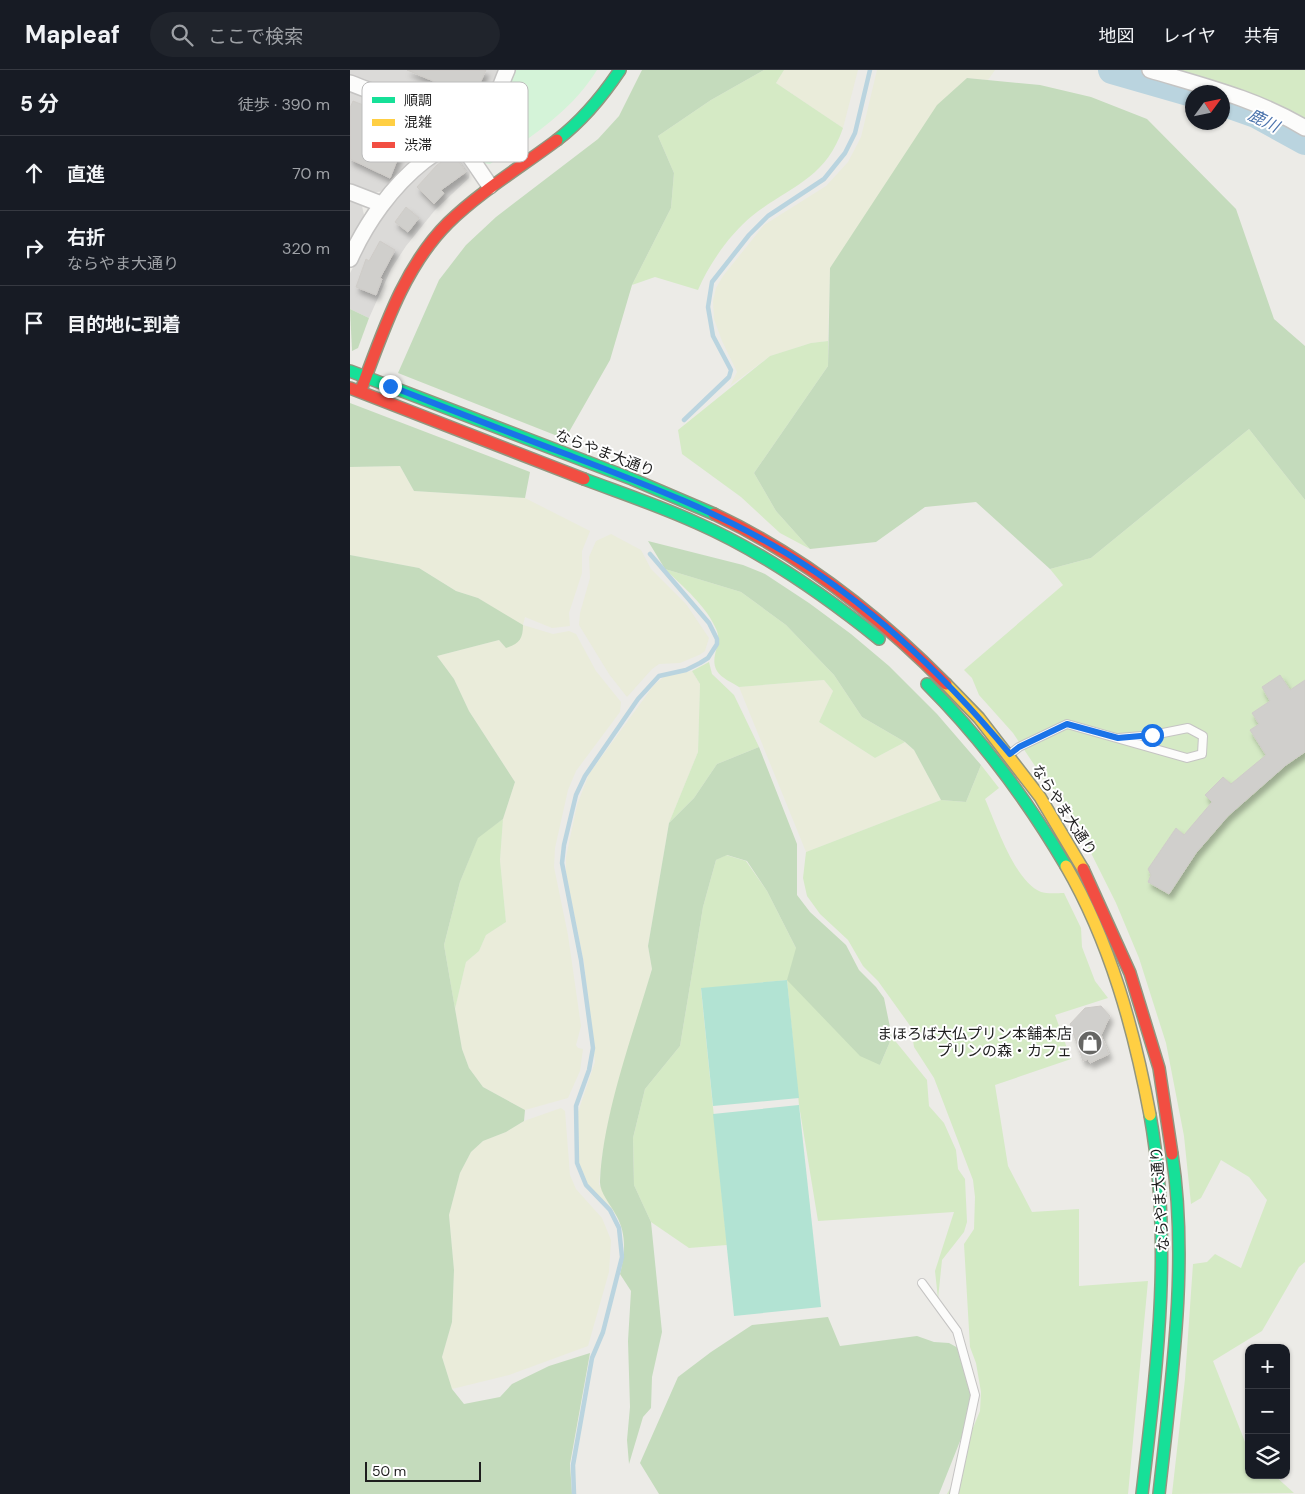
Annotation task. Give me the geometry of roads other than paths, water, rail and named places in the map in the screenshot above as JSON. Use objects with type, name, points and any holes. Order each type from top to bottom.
[{"type":"street","points":[[502,82],[507,70]]},
{"type":"street","points":[[528,160],[565,135],[594,106],[620,70]]},
{"type":"street","points":[[1150,70],[1241,97],[1283,115],[1305,128]]},
{"type":"street","points":[[350,83],[362,88]]},
{"type":"street","points":[[350,259],[381,204],[423,162]]},
{"type":"street","points":[[472,162],[490,186]]},
{"type":"street","points":[[355,390],[366,377],[394,309],[415,266],[447,224],[490,186],[525,162]]},
{"type":"street","points":[[350,192],[381,204]]},
{"type":"street","name":"ならやま大通り","points":[[350,371],[562,452],[704,509],[787,554],[852,598],[907,644],[969,705],[1010,754],[1063,831],[1114,930],[1128,965],[1152,1043],[1169,1125],[1177,1201],[1179,1269],[1175,1333],[1159,1494]]},
{"type":"street","name":"ならやま大通り","points":[[355,390],[698,523],[783,569],[839,607],[887,646]]},
{"type":"street","name":"ならやま大通り","points":[[918,675],[960,718],[997,762],[1050,839],[1094,925],[1113,970],[1136,1045],[1148,1092],[1158,1160],[1161,1199],[1162,1273],[1159,1338],[1142,1494]]},
{"type":"lane","points":[[1010,754],[1019,747],[1067,724],[1187,758],[1202,754],[1203,736],[1188,728],[1152,735],[1118,738]]},
{"type":"lane","points":[[922,1283],[957,1331],[975,1395],[954,1494]]},
{"type":"waterway","points":[[684,420],[729,377],[731,370],[713,336],[708,307],[712,282],[749,235],[768,216],[824,179],[845,153],[855,133],[870,70]]},
{"type":"waterway","name":"鹿川","points":[[1112,70],[1185,91]]},
{"type":"waterway","name":"鹿川","points":[[1230,105],[1256,114],[1305,141]]},
{"type":"waterway","points":[[574,1494],[573,1465],[592,1358],[603,1332],[622,1257],[619,1228],[610,1210],[586,1185],[577,1163],[576,1106],[589,1070],[593,1048],[581,960],[562,863],[564,845],[576,795],[585,776],[638,699],[659,676],[686,670],[700,663],[708,658],[717,644],[717,639],[709,623],[650,554]]},
{"type":"place","name":"まほろば大仏プリン本舗本店 プリンの森・カフェ","points":[[1090,1043]]}]
